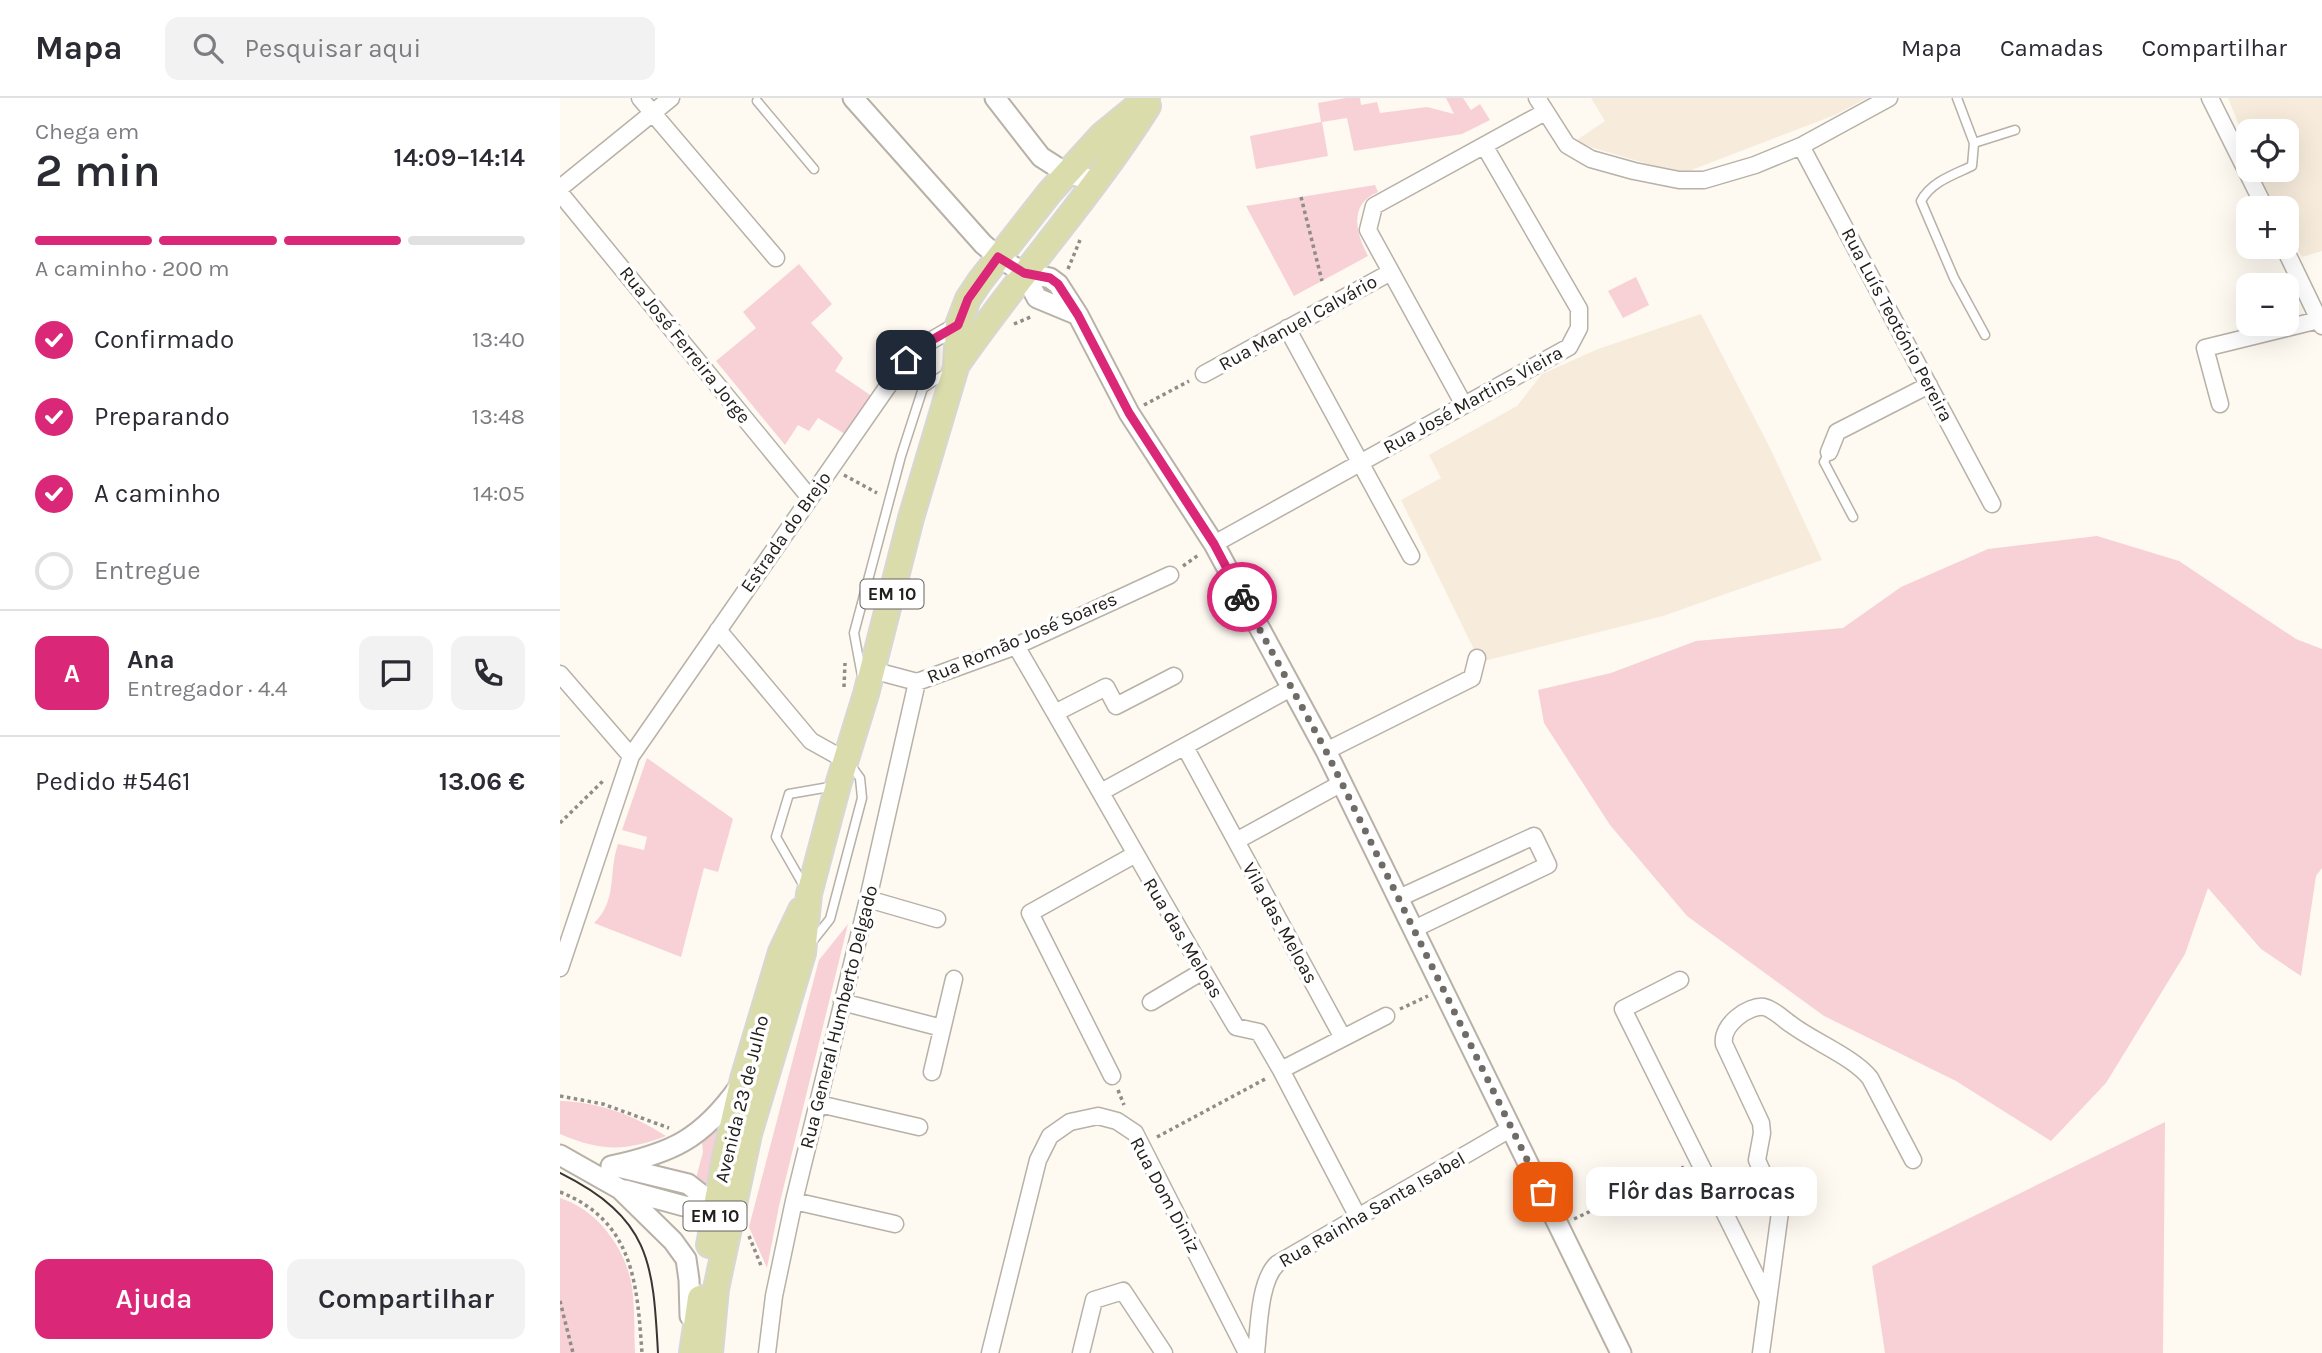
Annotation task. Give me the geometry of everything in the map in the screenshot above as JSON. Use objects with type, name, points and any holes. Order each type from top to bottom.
[{"type":"main road","name":"EM 10","points":[[1066,173],[1102,135],[1147,98]]},
{"type":"main road","name":"EM 10","points":[[1096,181],[1120,151],[1153,98]]},
{"type":"main road","name":"Avenida 23 de Julho","points":[[710,1353],[716,1289],[749,1134],[803,953],[809,894],[838,785],[869,682],[911,518],[956,367],[958,325],[968,299],[998,257],[1066,173]]},
{"type":"main road","name":"Avenida 23 de Julho","points":[[956,367],[1024,273],[1096,181]]},
{"type":"main road","name":"Avenida 23 de Julho","points":[[691,1353],[730,1221],[725,1157],[737,1115],[743,1079],[781,952],[809,894]]},
{"type":"street","points":[[640,98],[776,258]]},
{"type":"street","points":[[560,188],[671,98]]},
{"type":"street","points":[[853,98],[983,244],[1024,273],[1050,278],[1058,284],[1078,315],[1129,413],[1214,544],[1326,751],[1621,1353]]},
{"type":"street","points":[[995,98],[1041,157],[1066,173],[1096,181]]},
{"type":"street","points":[[1464,405],[1368,230],[1374,206],[1485,146],[1541,105],[1567,145],[1591,159],[1679,180],[1704,180],[1755,165],[1801,146],[1889,98]]},
{"type":"street","points":[[2210,98],[2259,196]]},
{"type":"street","name":"Rua José Martins Vieira","points":[[1214,544],[1569,347],[1578,328],[1578,309],[1485,146]]},
{"type":"street","name":"Rua Luís Teotónio Pereira","points":[[1801,146],[1992,505]]},
{"type":"street","name":"Rua José Ferreira Jorge","points":[[560,193],[810,498]]},
{"type":"street","points":[[2220,404],[2205,348],[2320,323],[2290,259]]},
{"type":"street","name":"Rua Manuel Calvário","points":[[1204,374],[1391,272]]},
{"type":"street","points":[[2305,289],[2322,285]]},
{"type":"street","name":"Estrada do Brejo","points":[[560,968],[631,756],[906,360],[920,347],[958,325]]},
{"type":"street","points":[[1287,328],[1411,556]]},
{"type":"street","points":[[1829,452],[1838,432],[1929,385]]},
{"type":"street","name":"Rua Romão José Soares","points":[[869,682],[917,682],[1016,646],[1170,575]]},
{"type":"street","points":[[718,630],[811,741],[845,760]]},
{"type":"street","name":"Rua das Meloas","points":[[1016,646],[1236,1027],[1259,1032],[1358,1217]]},
{"type":"street","points":[[1326,751],[1472,678],[1477,658]]},
{"type":"street","points":[[560,674],[631,756]]},
{"type":"street","points":[[1055,713],[1106,687],[1116,706],[1174,676]]},
{"type":"street","name":"Rua General Humberto Delgado","points":[[767,1353],[774,1296],[794,1201],[868,900],[917,682]]},
{"type":"street","points":[[1101,792],[1291,688]]},
{"type":"street","name":"Vila das Meloas","points":[[1185,747],[1343,1038]]},
{"type":"street","points":[[1236,841],[1342,783]]},
{"type":"street","points":[[1399,898],[1534,836],[1548,864],[1414,929]]},
{"type":"street","points":[[1112,1076],[1030,913],[1135,855]]},
{"type":"street","points":[[868,900],[937,919]]},
{"type":"street","points":[[1151,1002],[1203,971]]},
{"type":"street","points":[[932,1072],[954,979]]},
{"type":"street","points":[[1680,980],[1623,1009],[1768,1300]]},
{"type":"street","points":[[842,1002],[942,1028]]},
{"type":"street","points":[[1761,1353],[1780,1210],[1757,1160],[1761,1124],[1724,1044],[1726,1028],[1734,1019],[1757,1008],[1769,1009],[1810,1038],[1862,1069],[1870,1078],[1913,1160]]},
{"type":"street","points":[[1281,1070],[1386,1016]]},
{"type":"street","points":[[611,1166],[652,1157],[690,1138],[720,1113],[743,1079]]},
{"type":"street","points":[[819,1104],[919,1126]]},
{"type":"street","name":"Rua Dom Diniz","points":[[990,1353],[1038,1160],[1050,1136],[1070,1122],[1098,1116],[1117,1121],[1135,1133],[1247,1353]]},
{"type":"street","name":"Rua Rainha Santa Isabel","points":[[1256,1353],[1264,1290],[1272,1268],[1510,1129]]},
{"type":"street","points":[[564,1157],[688,1184],[730,1221]]},
{"type":"street","points":[[564,1157],[620,1189],[673,1241],[686,1259],[690,1280],[691,1353]]},
{"type":"street","points":[[620,1189],[730,1221]]},
{"type":"street","points":[[794,1201],[895,1224]]},
{"type":"street","points":[[1081,1353],[1094,1300],[1123,1291],[1164,1353]]},
{"type":"lane","points":[[1957,98],[1974,143],[1972,166],[1942,180],[1925,193],[1921,201],[1954,278],[1985,335]]},
{"type":"lane","points":[[758,101],[814,169]]},
{"type":"lane","points":[[1974,143],[2015,130]]},
{"type":"lane","points":[[869,682],[854,633],[886,511],[923,388],[956,367]]},
{"type":"lane","points":[[1829,452],[1824,462],[1853,517]]},
{"type":"lane","points":[[886,511],[911,518]]},
{"type":"lane","name":"Avenida 23 de Julho","points":[[803,953],[830,919],[860,807],[860,778],[845,760]]},
{"type":"lane","points":[[809,894],[776,837],[789,794],[838,785]]},
{"type":"path","points":[[1301,197],[1322,281]]},
{"type":"path","points":[[1129,413],[1176,387]]},
{"type":"path","points":[[837,471],[879,494]]},
{"type":"path","points":[[1170,575],[1214,544]]},
{"type":"path","points":[[1386,1016],[1442,989]]},
{"type":"path","points":[[1141,1145],[1281,1070]]},
{"type":"path","points":[[560,1096],[603,1104],[681,1132],[690,1138]]},
{"type":"path","points":[[1559,1226],[1699,1161]]},
{"type":"path","points":[[560,1192],[569,1195],[602,1218],[625,1248],[636,1285],[642,1353]]},
{"type":"path","points":[[730,1221],[774,1296]]},
{"type":"path","points":[[560,1301],[573,1353]]},
{"type":"shaded area","points":[[1360,98],[1361,105],[1377,102],[1380,113],[1427,107],[1454,114],[1446,98],[1463,98],[1471,110],[1480,104],[1490,120],[1462,134],[1354,151],[1347,118],[1322,122],[1328,156],[1256,169],[1250,136],[1321,122],[1318,103]]},
{"type":"shaded area","points":[[1591,98],[1867,98],[1835,115],[1681,174],[1574,142],[1605,121]]},
{"type":"shaded area","points":[[2228,98],[2322,98],[2322,251],[2302,257],[2299,252],[2299,196],[2269,196],[2262,182],[2299,182],[2299,119],[2236,119]]},
{"type":"shaded area","points":[[1375,185],[1378,192],[1362,204],[1357,220],[1360,238],[1368,256],[1294,296],[1246,206]]},
{"type":"shaded area","points":[[799,264],[832,304],[811,323],[843,358],[835,371],[873,397],[845,434],[818,418],[809,431],[798,425],[785,445],[716,361],[756,328],[743,312]]},
{"type":"shaded area","points":[[1636,277],[1649,305],[1623,318],[1608,291]]},
{"type":"shaded area","points":[[1701,314],[1771,450],[1822,560],[1663,616],[1480,662],[1401,500],[1441,478],[1429,455],[1517,406],[1542,374],[1598,349]]},
{"type":"shaded area","points":[[2097,536],[2179,561],[2296,639],[2322,649],[2322,868],[2316,876],[2301,976],[2261,949],[2208,888],[2185,954],[2106,1083],[2051,1141],[1956,1081],[1824,1016],[1687,916],[1610,825],[1544,723],[1538,690],[1611,673],[1696,641],[1843,628],[1901,587],[1988,549]]},
{"type":"shaded area","points":[[647,758],[733,819],[718,872],[704,868],[681,957],[594,923],[602,914],[610,896],[618,844],[644,850],[647,837],[622,830]]},
{"type":"shaded area","points":[[848,924],[779,1206],[767,1268],[749,1227],[819,960]]},
{"type":"shaded area","points":[[560,1101],[615,1111],[666,1136],[625,1147],[600,1146],[574,1140],[560,1134]]},
{"type":"shaded area","points":[[723,1121],[715,1188],[695,1182],[703,1152],[702,1142]]},
{"type":"shaded area","points":[[2165,1122],[2163,1353],[1885,1353],[1872,1266]]},
{"type":"shaded area","points":[[560,1198],[574,1204],[598,1221],[617,1245],[624,1259],[632,1287],[635,1353],[560,1353]]},
{"type":"tram line","points":[[560,1173],[613,1207],[629,1225],[641,1245],[649,1267],[653,1292],[658,1353]]},
{"type":"way so far","points":[[1242,597],[1326,751],[1543,1192]]},
{"type":"place","name":"Flôr das Barrocas","points":[[1543,1192]]},
{"type":"route","points":[[906,360],[920,347],[958,325],[968,299],[998,257],[1024,273],[1050,278],[1058,284],[1078,315],[1129,413],[1214,544],[1242,597]]}]
